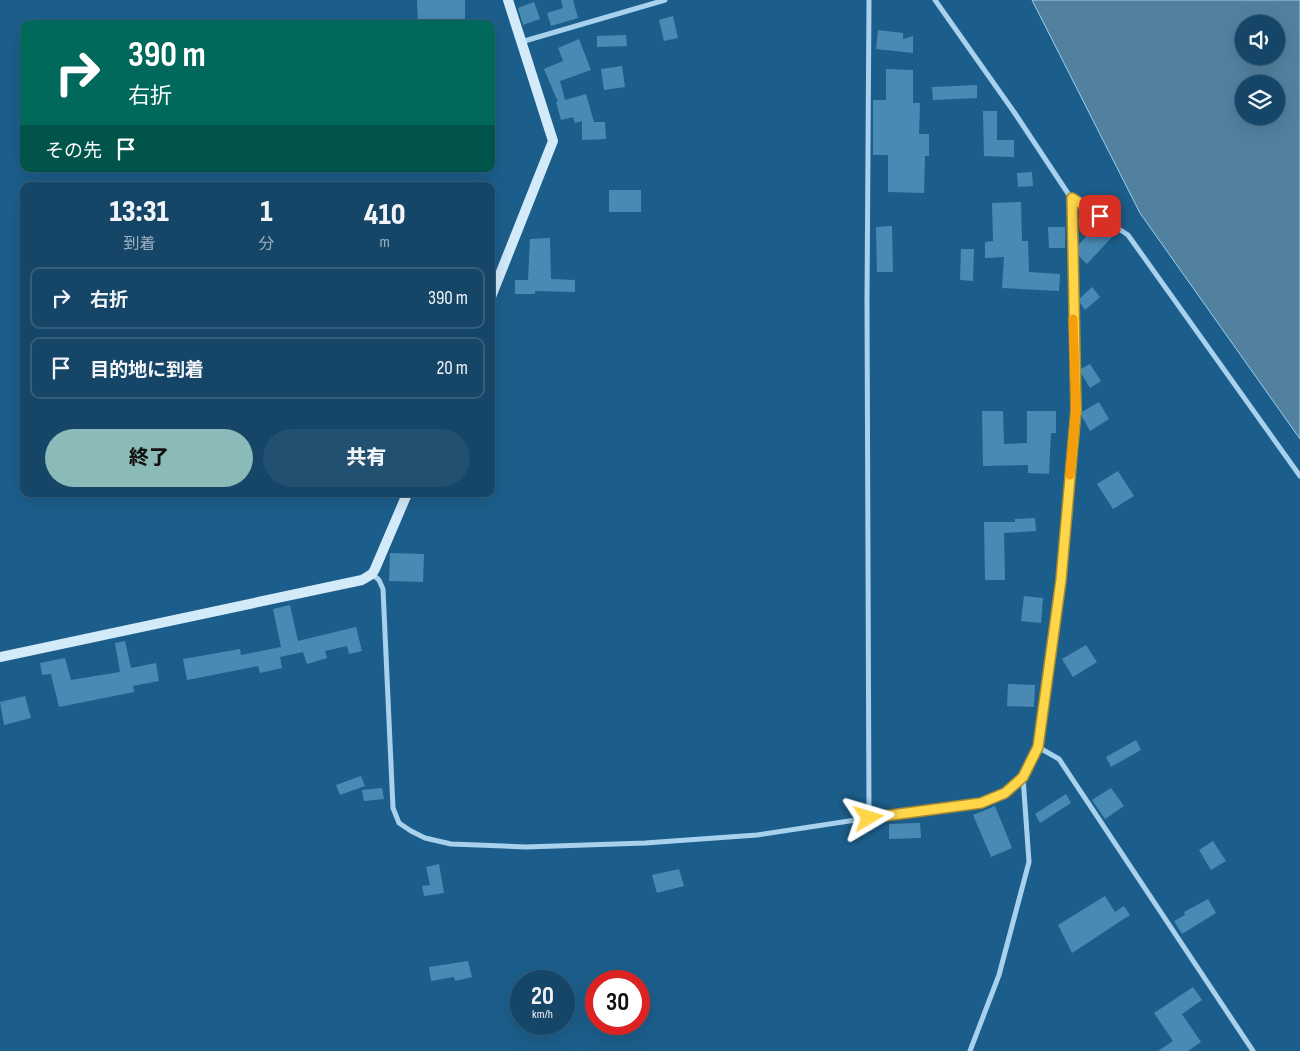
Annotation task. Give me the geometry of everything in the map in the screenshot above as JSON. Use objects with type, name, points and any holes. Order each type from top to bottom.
[{"type":"street","points":[[495,287],[553,141],[508,0]]},
{"type":"street","points":[[521,42],[665,0]]},
{"type":"street","points":[[869,0],[867,292],[869,818]]},
{"type":"street","points":[[935,0],[1072,198],[1128,235],[1300,476]]},
{"type":"street","points":[[372,574],[379,580],[383,589],[393,808],[399,823],[425,838],[451,844],[526,847],[645,843],[757,835],[981,803],[1005,793],[1023,777],[1038,747],[1061,580],[1076,410],[1072,198]]},
{"type":"street","points":[[0,657],[362,580],[372,574],[406,497]]},
{"type":"street","points":[[1038,747],[1059,759],[1253,1051]]},
{"type":"street","points":[[970,1051],[999,976],[1028,862],[1023,777]]},
{"type":"water","points":[[1032,0],[1300,0],[1300,439],[1140,213]]},
{"type":"building","points":[[417,0],[465,0],[465,20],[418,20]]},
{"type":"building","points":[[561,0],[573,0],[578,18],[551,26],[547,13],[563,8]]},
{"type":"building","points":[[534,2],[540,19],[523,25],[518,8]]},
{"type":"building","points":[[673,16],[678,38],[664,41],[659,20]]},
{"type":"building","points":[[878,30],[903,33],[903,39],[913,36],[913,53],[876,49]]},
{"type":"building","points":[[626,35],[627,46],[597,47],[597,36]]},
{"type":"building","points":[[579,39],[591,70],[560,81],[565,100],[586,94],[594,122],[605,122],[606,139],[582,140],[582,121],[575,123],[573,117],[561,120],[556,102],[558,102],[544,69],[563,61],[558,48]]},
{"type":"building","points":[[622,66],[625,87],[604,90],[601,69]]},
{"type":"building","points":[[886,69],[913,70],[913,103],[920,103],[919,134],[929,134],[929,156],[925,156],[924,193],[888,192],[888,155],[873,155],[873,100],[886,100]]},
{"type":"building","points":[[977,85],[977,98],[933,100],[932,87]]},
{"type":"building","points":[[983,111],[997,111],[997,140],[1014,140],[1014,157],[984,156]]},
{"type":"building","points":[[1032,172],[1033,186],[1018,187],[1017,173]]},
{"type":"building","points":[[609,190],[641,190],[641,212],[609,212]]},
{"type":"building","points":[[1021,202],[1022,241],[1028,241],[1029,272],[1060,274],[1059,291],[1002,288],[1004,257],[985,258],[985,242],[993,241],[992,203]]},
{"type":"building","points":[[1085,212],[1113,236],[1087,264],[1077,254],[1077,247],[1089,233],[1076,221]]},
{"type":"building","points":[[892,226],[893,272],[877,272],[876,227]]},
{"type":"building","points":[[1048,227],[1065,227],[1065,248],[1049,248]]},
{"type":"building","points":[[550,238],[551,279],[575,280],[575,292],[535,291],[535,294],[515,294],[515,280],[528,280],[530,239]]},
{"type":"building","points":[[961,249],[974,249],[973,281],[960,280]]},
{"type":"building","points":[[1092,287],[1100,297],[1085,310],[1078,300]]},
{"type":"building","points":[[1090,364],[1101,381],[1090,388],[1079,370]]},
{"type":"building","points":[[1099,402],[1109,419],[1090,431],[1080,413]]},
{"type":"building","points":[[982,411],[1003,411],[1004,444],[1027,443],[1027,411],[1056,411],[1056,433],[1051,433],[1049,474],[1028,473],[1028,465],[983,466]]},
{"type":"building","points":[[1118,471],[1134,496],[1113,509],[1097,484]]},
{"type":"building","points":[[1035,518],[1036,531],[1004,533],[1005,580],[985,580],[984,522],[1015,522],[1015,519]]},
{"type":"building","points":[[390,553],[424,554],[423,582],[389,581]]},
{"type":"building","points":[[1024,596],[1043,598],[1041,623],[1021,621]]},
{"type":"building","points":[[290,605],[298,641],[356,627],[362,651],[349,654],[347,646],[325,651],[327,658],[307,664],[303,652],[280,657],[282,668],[260,673],[258,666],[187,680],[183,659],[240,649],[241,655],[281,647],[273,609]]},
{"type":"building","points":[[125,641],[131,668],[156,663],[159,681],[133,686],[134,692],[59,707],[51,674],[42,675],[40,663],[65,658],[71,680],[120,672],[115,643]]},
{"type":"building","points":[[1086,645],[1097,662],[1073,677],[1062,659]]},
{"type":"building","points":[[1008,684],[1035,685],[1034,707],[1007,706]]},
{"type":"building","points":[[25,696],[31,718],[4,725],[0,702]]},
{"type":"building","points":[[1136,740],[1141,750],[1111,767],[1106,757]]},
{"type":"building","points":[[361,776],[365,786],[340,795],[336,785]]},
{"type":"building","points":[[382,788],[384,799],[364,801],[362,790]]},
{"type":"building","points":[[1111,788],[1124,806],[1105,819],[1092,800]]},
{"type":"building","points":[[1066,794],[1071,803],[1040,823],[1035,814]]},
{"type":"building","points":[[995,806],[1012,848],[991,857],[973,815]]},
{"type":"building","points":[[920,823],[921,838],[889,839],[889,824]]},
{"type":"building","points":[[1213,841],[1226,861],[1211,870],[1199,850]]},
{"type":"building","points":[[439,864],[444,893],[424,896],[422,886],[430,885],[426,867]]},
{"type":"building","points":[[679,869],[684,886],[657,893],[652,875]]},
{"type":"building","points":[[1105,896],[1115,912],[1124,906],[1130,915],[1072,953],[1058,925]]},
{"type":"building","points":[[1208,899],[1216,913],[1182,934],[1174,921],[1185,915],[1184,912]]},
{"type":"building","points":[[468,961],[472,977],[455,981],[454,977],[431,981],[429,967]]},
{"type":"building","points":[[1193,987],[1202,1000],[1182,1014],[1201,1042],[1188,1051],[1158,1051],[1173,1041],[1154,1013]]},
{"type":"slow traffic","points":[[1070,475],[1076,410],[1073,319]]},
{"type":"route","points":[[869,818],[954,808],[981,803],[1005,793],[1023,777],[1038,747],[1061,580],[1076,410],[1072,293],[1072,198],[1100,216]]}]
